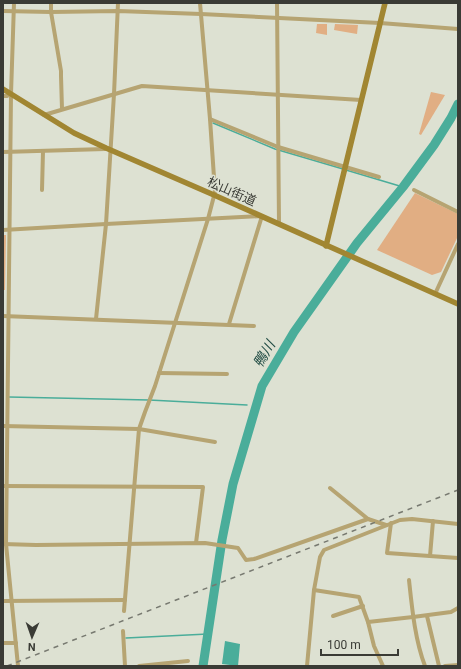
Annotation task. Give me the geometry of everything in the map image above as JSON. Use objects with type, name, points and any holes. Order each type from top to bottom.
[{"type":"main road","points":[[326,246],[385,3]]},
{"type":"main road","name":"松山街道","points":[[3,89],[28,106],[74,133],[458,304]]},
{"type":"street","points":[[14,3],[10,94],[9,230],[5,361],[5,544],[18,666]]},
{"type":"street","points":[[51,3],[51,12],[62,71],[62,109]]},
{"type":"street","points":[[96,319],[106,224],[108,149],[114,94],[118,3]]},
{"type":"street","points":[[124,611],[139,429],[159,373],[208,219],[215,192],[200,3]]},
{"type":"street","points":[[277,3],[279,224]]},
{"type":"street","points":[[3,11],[118,11],[201,14],[380,23],[458,29]]},
{"type":"street","points":[[44,115],[142,86],[361,100]]},
{"type":"street","points":[[3,96],[10,94]]},
{"type":"street","points":[[210,119],[278,147],[378,177]]},
{"type":"street","points":[[3,152],[108,149]]},
{"type":"street","points":[[42,151],[42,190]]},
{"type":"street","points":[[414,190],[458,212]]},
{"type":"street","points":[[3,230],[262,216],[229,324]]},
{"type":"street","points":[[435,294],[458,244]]},
{"type":"street","points":[[6,316],[254,326]]},
{"type":"street","points":[[159,373],[227,374]]},
{"type":"street","points":[[5,426],[139,429],[215,442]]},
{"type":"street","points":[[5,486],[203,487],[196,543]]},
{"type":"street","points":[[330,488],[368,519],[386,525]]},
{"type":"street","points":[[5,544],[196,543],[236,547],[246,560],[254,559],[368,519]]},
{"type":"street","points":[[307,666],[314,590],[320,557],[324,550],[400,520],[412,519],[458,524]]},
{"type":"street","points":[[430,556],[433,521]]},
{"type":"street","points":[[391,523],[387,553],[458,558]]},
{"type":"street","points":[[409,580],[413,618],[422,659],[425,666]]},
{"type":"street","points":[[314,590],[359,597],[368,622],[374,646],[383,666]]},
{"type":"street","points":[[3,602],[125,600]]},
{"type":"street","points":[[333,616],[363,606]]},
{"type":"street","points":[[368,622],[427,616],[451,612],[458,608]]},
{"type":"street","points":[[427,616],[439,666]]},
{"type":"street","points":[[123,631],[125,666]]},
{"type":"street","points":[[3,643],[16,643]]},
{"type":"street","points":[[139,666],[188,661]]},
{"type":"street","points":[[445,666],[458,665]]},
{"type":"shaded area","points":[[317,24],[327,24],[327,35],[316,33]]},
{"type":"shaded area","points":[[335,24],[358,25],[357,34],[334,30]]},
{"type":"shaded area","points":[[431,92],[445,95],[421,135],[419,134]]},
{"type":"shaded area","points":[[415,193],[458,214],[458,236],[441,272],[432,275],[377,250]]},
{"type":"shaded area","points":[[3,235],[6,235],[5,290],[3,290]]},
{"type":"water","points":[[225,641],[240,644],[238,666],[222,664]]},
{"type":"waterway","name":"鴨川","points":[[203,666],[222,540],[233,484],[262,386],[294,332],[357,243],[403,187],[434,145],[458,104]]},
{"type":"waterway","points":[[213,123],[275,149],[343,169]]},
{"type":"waterway","points":[[346,170],[403,187]]},
{"type":"waterway","points":[[9,397],[149,400],[247,405]]},
{"type":"waterway","points":[[126,638],[208,634]]},
{"type":"railway","points":[[7,666],[458,490]]}]
